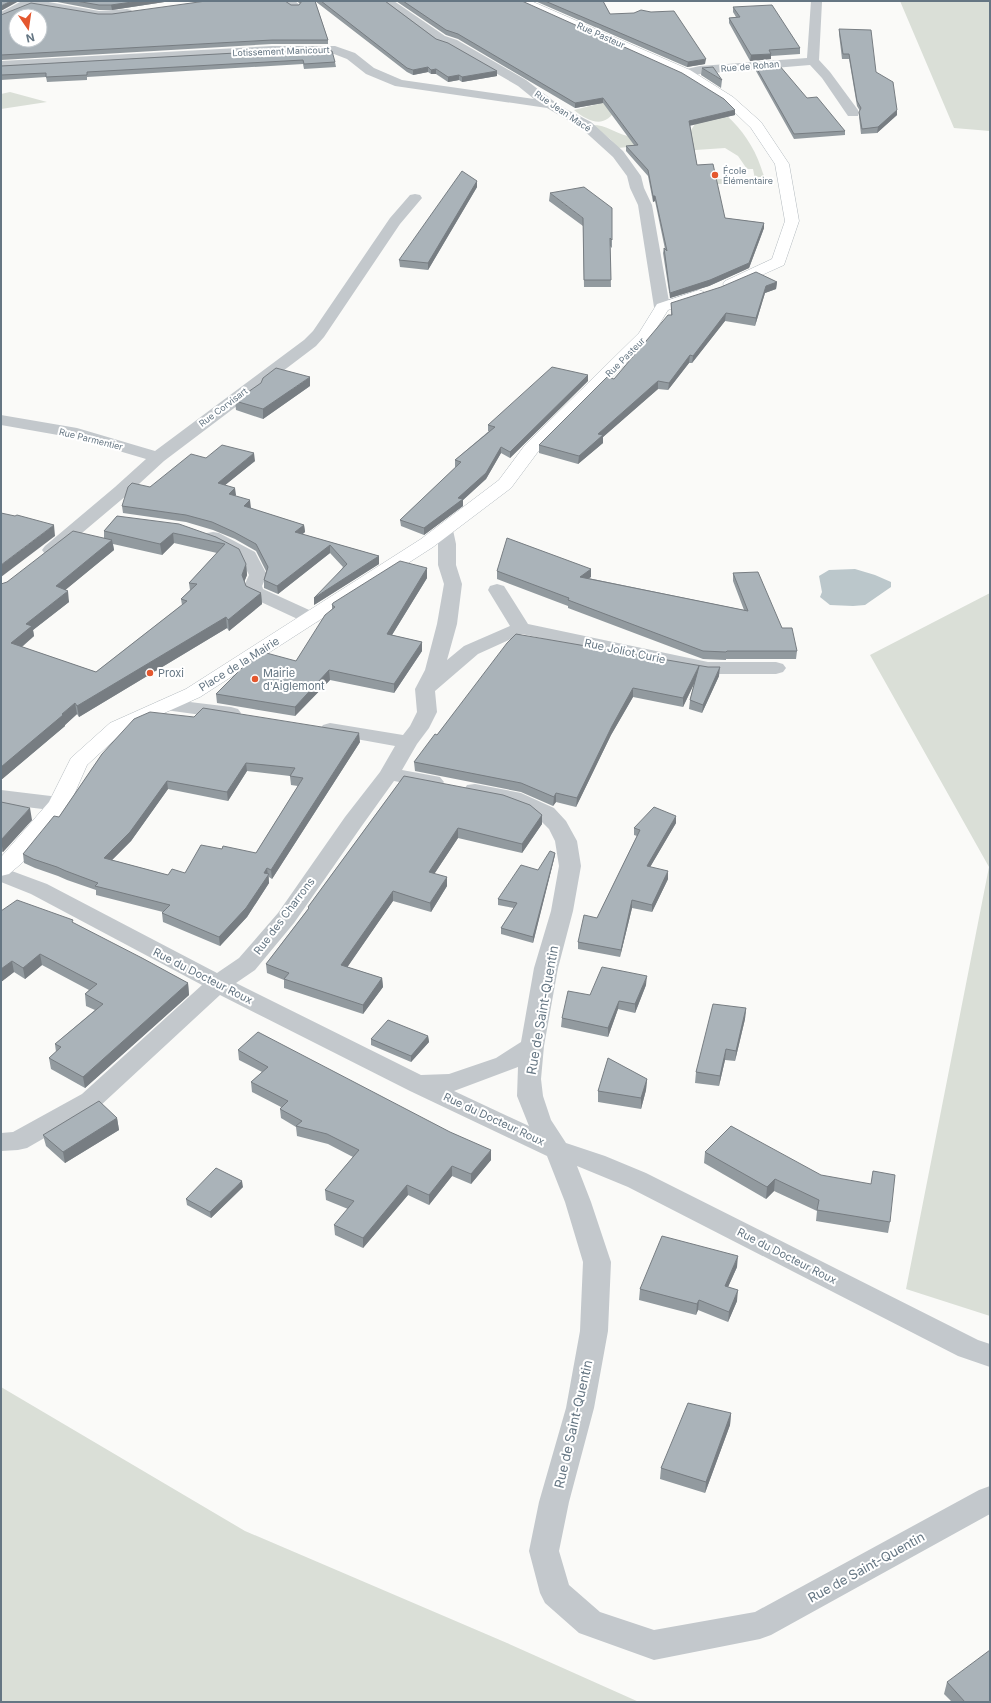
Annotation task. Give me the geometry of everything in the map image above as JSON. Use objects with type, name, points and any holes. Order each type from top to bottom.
[{"type":"street","points":[[1,16],[30,1],[99,14],[141,10]]},
{"type":"street","name":"Rue Jean Macé","points":[[387,1],[441,39],[453,43],[522,83],[551,105],[586,125],[618,154],[634,176],[637,188],[646,205],[662,307]]},
{"type":"street","name":"Rue Pasteur","points":[[311,618],[426,543],[505,484],[531,450],[645,336],[662,307],[715,290],[779,262],[792,221],[782,164],[756,125],[729,100],[686,73],[521,1]]},
{"type":"street","points":[[816,2],[813,61],[826,75],[853,113]]},
{"type":"street","name":"Lotissement Manicourt","points":[[1,65],[272,50],[334,50],[351,56],[370,71],[399,83],[551,105]]},
{"type":"street","name":"Rue de Rohan","points":[[686,73],[700,70],[813,61]]},
{"type":"street","name":"Rue Corvisart","points":[[39,560],[92,516],[158,457],[310,343],[319,334],[395,221],[415,198]]},
{"type":"street","name":"Rue Parmentier","points":[[1,420],[77,433],[158,457]]},
{"type":"street","points":[[92,516],[113,518]]},
{"type":"street","points":[[425,689],[435,670],[448,624],[453,584],[447,565],[447,544],[444,530]]},
{"type":"street","points":[[198,532],[224,542],[249,556],[258,575],[253,586],[255,592],[311,618]]},
{"type":"street","points":[[425,689],[471,650],[502,634],[520,628],[497,590]]},
{"type":"street","name":"Place de la Mairie","points":[[1,869],[14,858],[59,804],[78,762],[117,726],[193,693],[311,618]]},
{"type":"street","name":"Rue Joliot Curie","points":[[520,628],[708,668],[776,668]]},
{"type":"street","name":"Rue des Charrons","points":[[7,1144],[91,1100],[218,984],[247,964],[286,918],[353,822],[389,774],[408,742],[419,728],[427,712],[425,689]]},
{"type":"street","points":[[165,705],[250,716]]},
{"type":"street","points":[[311,726],[408,742]]},
{"type":"street","name":"Rue de Saint-Quentin","points":[[389,774],[513,798],[546,813],[558,826],[566,841],[570,866],[562,911],[546,968],[532,1046],[529,1079],[530,1096],[539,1121],[557,1150],[578,1202],[597,1262],[594,1331],[580,1408],[554,1502],[544,1551],[556,1593],[590,1623],[654,1645],[760,1625],[990,1499]]},
{"type":"street","points":[[1,797],[59,804]]},
{"type":"street","name":"Rue du Docteur Roux","points":[[1,874],[39,889],[218,984],[419,1084],[557,1150],[596,1163],[637,1180],[968,1348],[990,1356]]},
{"type":"street","points":[[419,1084],[450,1083],[479,1074],[505,1064],[532,1046]]},
{"type":"shaded area","points":[[900,1],[990,1],[990,131],[954,128]]},
{"type":"shaded area","points":[[681,81],[711,102],[735,124],[753,149],[766,184],[683,184],[648,145],[618,148],[610,139],[592,125],[602,126],[623,135],[673,142],[670,138],[691,130],[695,124],[706,121],[696,116],[695,112],[668,99],[648,97],[630,101],[619,98],[661,87],[667,89],[674,87],[669,84]],"holes":[[[725,148],[738,156],[747,169],[753,169],[755,179],[698,179],[694,163],[683,163],[681,151]]]},
{"type":"shaded area","points":[[10,92],[47,102],[1,109],[1,94]]},
{"type":"shaded area","points":[[602,103],[617,107],[608,119],[603,121],[592,121],[574,110]]},
{"type":"shaded area","points":[[855,569],[891,582],[891,587],[865,605],[830,605],[820,597],[822,592],[819,576],[829,570]]},
{"type":"shaded area","points":[[990,593],[990,1316],[906,1289],[989,867],[870,655]]},
{"type":"shaded area","points":[[1,1387],[245,1531],[507,1643],[639,1702],[1,1702]]},
{"type":"building","points":[[1,1],[11,1],[1,6]]},
{"type":"building","points":[[76,1],[139,1],[99,5]]},
{"type":"building","points":[[206,1],[285,1],[291,5],[299,5],[302,1],[315,1],[328,40],[272,40],[1,55],[1,15],[8,12],[8,48],[48,48],[48,8],[18,8],[31,3],[98,14],[112,14]]},
{"type":"building","points":[[321,1],[385,1],[436,39],[448,43],[497,71],[462,77],[459,75],[448,77],[436,69],[431,70],[428,67],[413,70],[407,68]]},
{"type":"building","points":[[403,1],[522,1],[682,73],[724,99],[735,110],[689,121],[697,165],[713,164],[725,218],[764,223],[749,263],[710,280],[670,293],[664,248],[667,251],[648,170],[626,146],[638,145],[603,98],[575,103],[458,34],[446,30]]},
{"type":"building","points":[[545,1],[603,1],[610,14],[634,13],[641,10],[651,12],[674,11],[706,59],[688,62]]},
{"type":"building","points":[[772,5],[800,48],[769,50],[771,54],[751,55],[729,18],[740,17],[733,7]]},
{"type":"building","points":[[839,29],[871,30],[876,72],[893,82],[897,110],[878,127],[862,129],[859,112],[861,108],[857,101],[849,54],[843,54]]},
{"type":"building","points":[[272,51],[332,51],[335,62],[304,64],[303,60],[87,72],[87,75],[46,77],[46,73],[1,75],[1,66]]},
{"type":"building","points":[[779,65],[807,98],[817,97],[845,131],[794,134],[756,67]]},
{"type":"building","points":[[713,67],[722,80],[702,68]]},
{"type":"building","points":[[462,171],[477,181],[428,263],[399,260]]},
{"type":"building","points":[[584,187],[612,208],[612,240],[610,238],[611,280],[584,280],[583,218],[550,193]]},
{"type":"building","points":[[756,272],[777,282],[766,286],[756,318],[726,313],[693,356],[690,355],[669,383],[658,381],[598,434],[603,435],[579,456],[539,445],[607,377],[614,379],[668,315],[672,315],[671,303],[721,287]]},
{"type":"building","points":[[552,367],[588,375],[510,452],[501,447],[486,473],[458,498],[463,499],[424,528],[400,520],[461,462],[455,460],[495,427],[488,425]]},
{"type":"building","points":[[276,368],[310,377],[263,409],[235,401],[261,383],[263,378]]},
{"type":"building","points":[[222,445],[254,453],[218,483],[235,488],[229,494],[250,500],[244,506],[304,525],[295,532],[379,556],[314,598],[347,564],[330,545],[277,586],[264,580],[268,567],[256,544],[234,532],[212,522],[186,515],[122,506],[128,487],[132,483],[150,487],[191,454],[206,458]]},
{"type":"building","points":[[1,513],[15,516],[17,515],[54,525],[1,565]]},
{"type":"building","points":[[117,516],[179,524],[216,537],[239,549],[246,564],[242,575],[246,586],[261,593],[228,620],[226,617],[77,706],[75,703],[62,714],[63,715],[1,767],[1,584],[7,582],[73,531],[112,540],[56,586],[68,591],[26,624],[32,626],[11,643],[96,672],[187,601],[181,599],[197,584],[189,583],[225,544],[173,533],[160,544],[104,531]]},
{"type":"building","points":[[507,538],[591,569],[580,577],[748,611],[733,573],[758,572],[782,628],[792,628],[797,651],[703,651],[568,600],[569,598],[497,571]]},
{"type":"building","points":[[400,561],[427,568],[387,634],[422,642],[394,684],[329,670],[295,707],[216,694],[259,651],[296,661],[325,615],[335,607],[332,605],[333,603]]},
{"type":"building","points":[[516,634],[708,667],[720,667],[703,705],[690,700],[699,666],[683,698],[633,688],[612,726],[577,798],[556,793],[554,797],[521,783],[414,762],[435,734],[437,735],[507,643]]},
{"type":"building","points":[[203,708],[359,733],[271,870],[267,868],[264,873],[269,874],[246,908],[219,937],[162,913],[170,905],[95,886],[98,883],[23,854],[54,816],[59,817],[102,754],[134,719],[150,712],[194,717]],"holes":[[[246,763],[295,768],[290,776],[303,778],[256,853],[223,846],[222,849],[201,845],[185,873],[172,869],[168,875],[104,858],[130,832],[167,781],[227,792]]]},
{"type":"building","points":[[404,776],[503,795],[530,805],[542,815],[522,844],[458,828],[429,872],[447,877],[430,903],[393,891],[341,965],[382,978],[363,1005],[284,979],[289,973],[266,964],[309,908],[308,907]]},
{"type":"building","points":[[1,802],[30,808],[1,840]]},
{"type":"building","points":[[654,807],[676,816],[647,866],[668,871],[652,905],[632,900],[621,950],[578,942],[584,915],[597,918],[640,830],[634,828]]},
{"type":"building","points":[[550,851],[555,853],[533,937],[501,928],[517,903],[498,899],[521,865],[538,870]]},
{"type":"building","points":[[17,900],[73,920],[72,922],[188,983],[83,1077],[49,1058],[61,1047],[55,1044],[103,1004],[85,994],[97,984],[40,954],[23,968],[12,961],[1,969],[1,911]]},
{"type":"building","points":[[602,967],[647,976],[635,1004],[619,1001],[608,1028],[562,1018],[568,991],[590,995]]},
{"type":"building","points":[[713,1004],[746,1008],[736,1051],[726,1049],[720,1076],[696,1072]]},
{"type":"building","points":[[388,1020],[428,1036],[411,1056],[371,1039]]},
{"type":"building","points":[[258,1032],[450,1132],[491,1150],[471,1174],[452,1166],[429,1195],[407,1185],[363,1238],[334,1225],[354,1201],[325,1190],[359,1150],[327,1134],[296,1126],[302,1121],[280,1109],[288,1101],[251,1082],[268,1067],[238,1050]]},
{"type":"building","points":[[608,1058],[647,1079],[641,1098],[598,1091]]},
{"type":"building","points":[[99,1101],[117,1118],[63,1152],[43,1135]]},
{"type":"building","points":[[731,1126],[821,1175],[871,1184],[873,1171],[895,1175],[890,1222],[817,1210],[819,1200],[775,1179],[767,1187],[705,1152]]},
{"type":"building","points":[[216,1168],[242,1181],[210,1212],[186,1199]]},
{"type":"building","points":[[662,1236],[738,1256],[725,1286],[738,1290],[729,1312],[699,1300],[697,1304],[640,1289]]},
{"type":"building","points":[[688,1403],[731,1413],[706,1482],[661,1468]]},
{"type":"building","points":[[990,1650],[990,1702],[965,1702],[947,1682]]},
{"type":"place","name":"École Élémentaire","points":[[715,175]]},
{"type":"place","name":"Proxi","points":[[150,673]]},
{"type":"place","name":"Mairie d'Aiglemont","points":[[255,679]]}]
